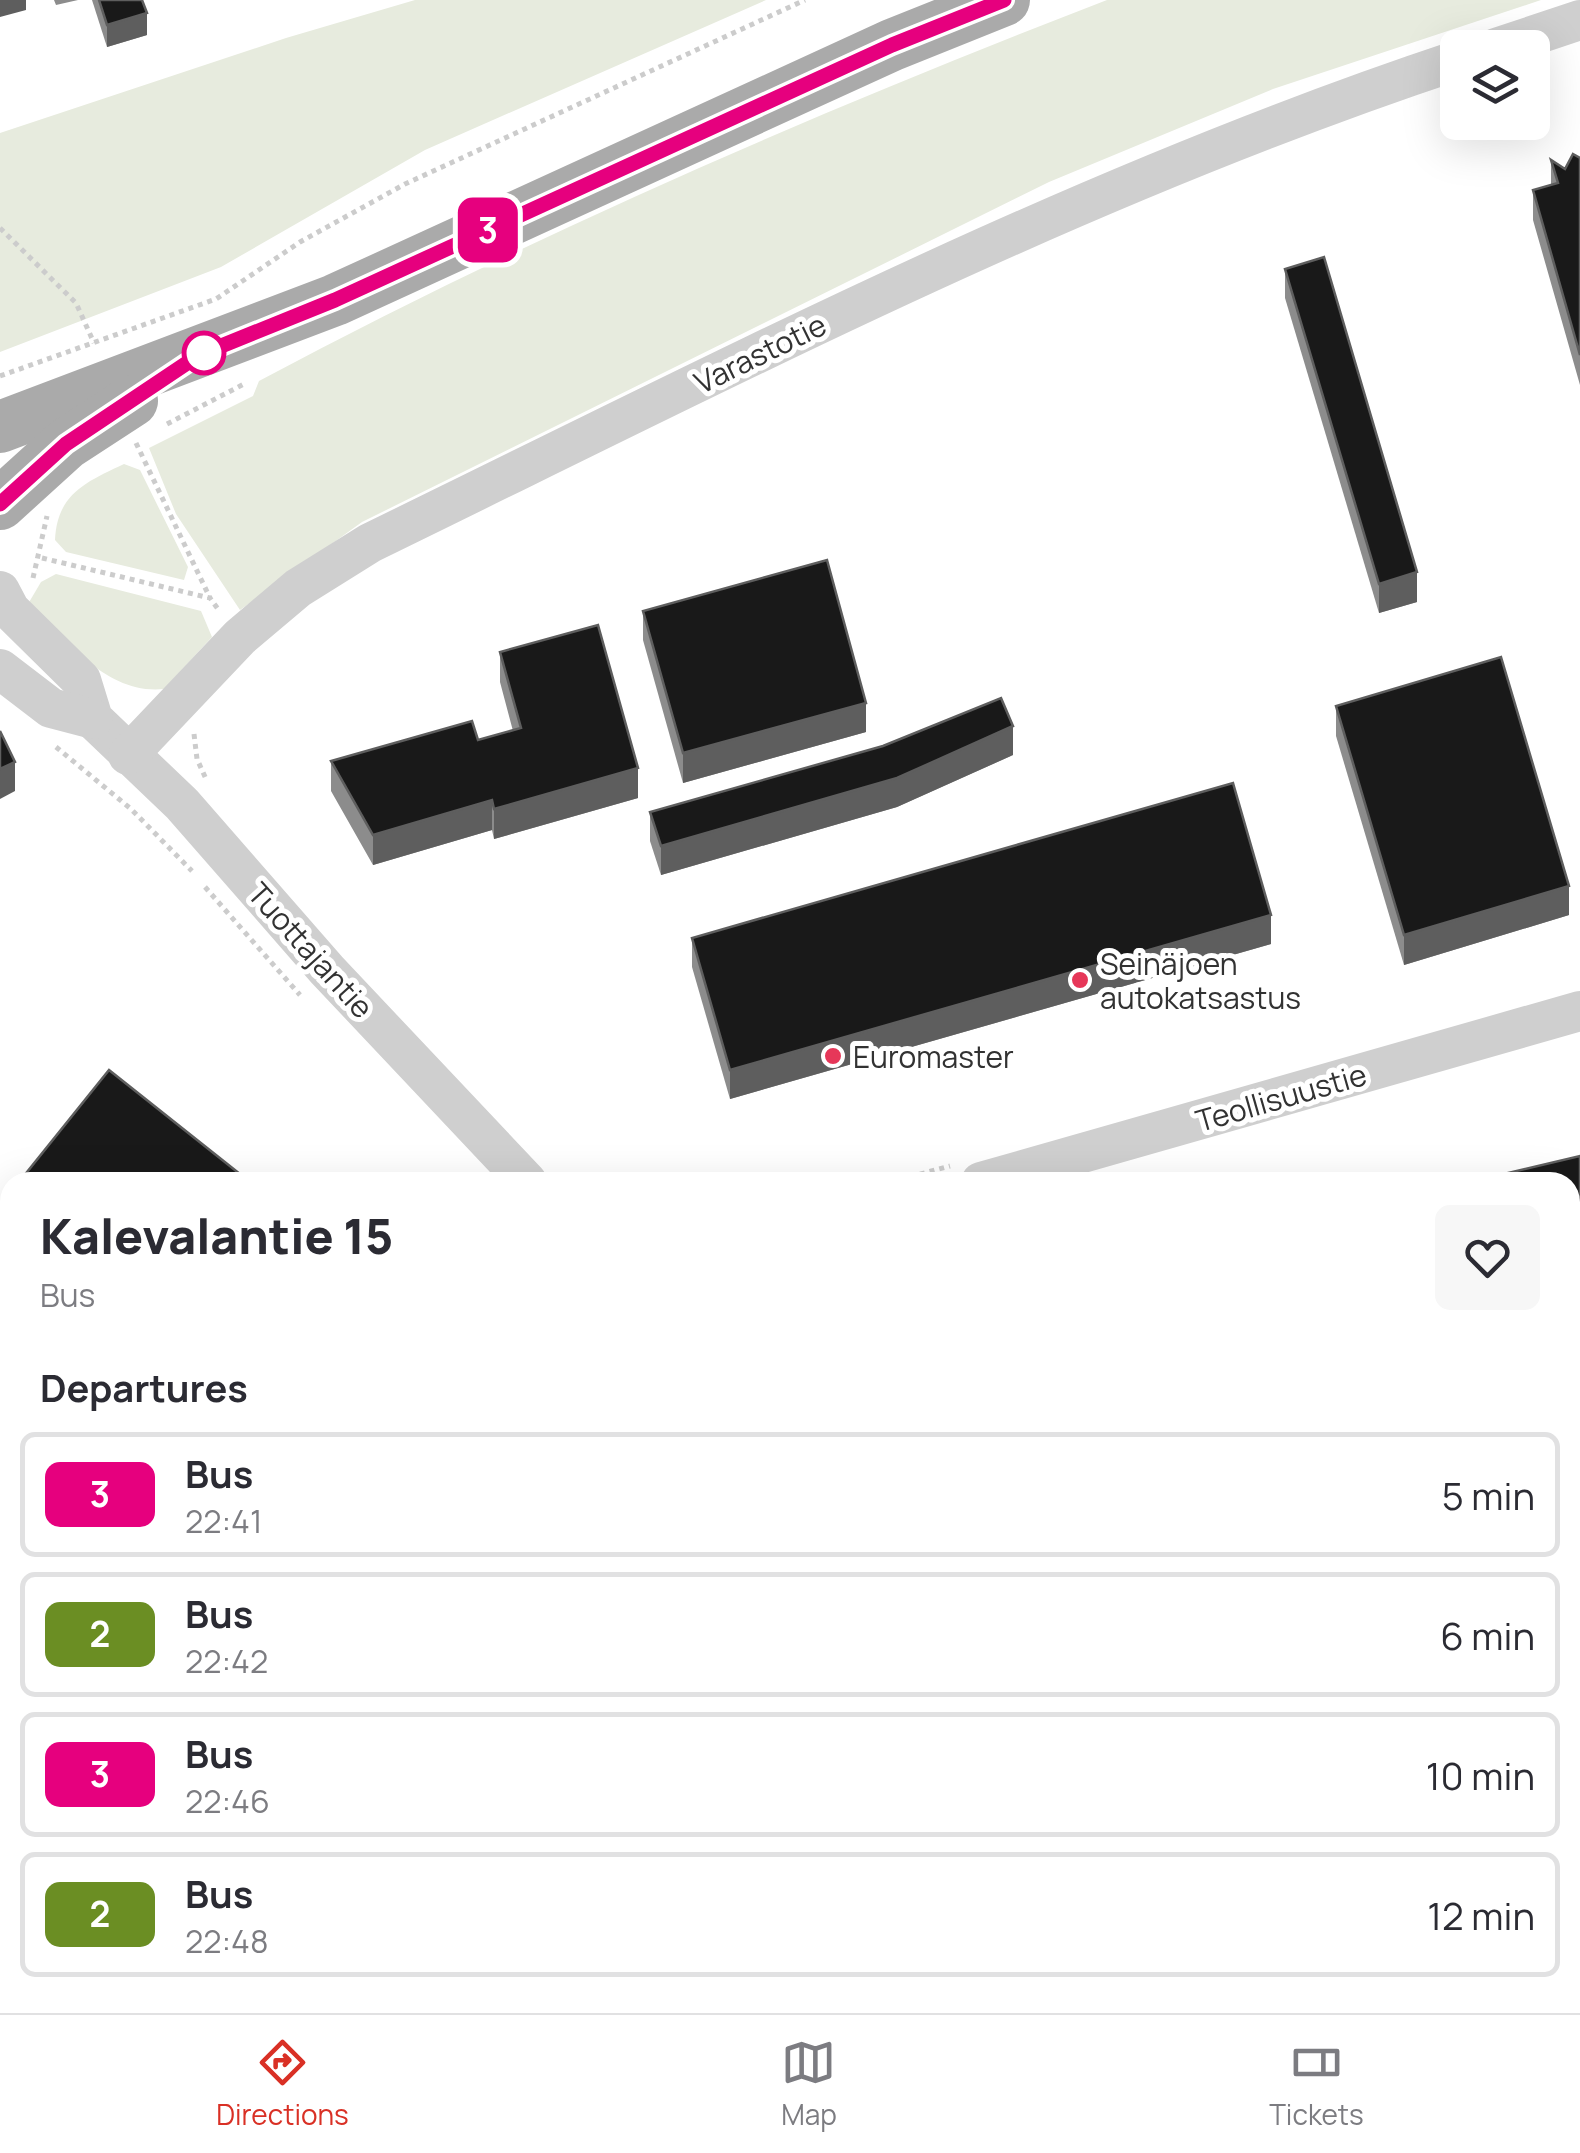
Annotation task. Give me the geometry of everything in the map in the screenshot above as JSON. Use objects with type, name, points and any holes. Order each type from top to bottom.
[{"type":"main road","points":[[0,427],[133,375],[199,355],[335,300],[892,45],[1004,0]]},
{"type":"main road","points":[[0,504],[66,444],[199,355]]},
{"type":"street","points":[[1550,30],[1580,20]]},
{"type":"street","name":"Varastotie","points":[[128,756],[240,637],[298,588],[370,542],[1053,213],[1305,111],[1440,66]]},
{"type":"street","name":"Tuottajantie","points":[[0,591],[10,610],[81,680],[93,718],[128,756],[182,804],[328,970],[518,1172]]},
{"type":"street","points":[[0,669],[52,708],[93,718]]},
{"type":"street","name":"Teollisuustie","points":[[1016,1172],[1580,1011]]},
{"type":"path","points":[[0,376],[216,298],[300,242],[405,184],[806,0]]},
{"type":"path","points":[[0,228],[76,303],[94,343]]},
{"type":"path","points":[[210,598],[134,441],[244,384]]},
{"type":"path","points":[[44,736],[131,809],[192,872]]},
{"type":"path","points":[[204,886],[304,1000]]},
{"type":"shaded area","points":[[415,0],[766,0],[425,150],[221,267],[0,352],[0,133],[286,38]]},
{"type":"shaded area","points":[[1107,0],[1541,0],[1451,30],[1440,30],[1440,34],[1273,89],[1049,182],[362,522],[240,610],[176,514],[149,448],[253,396],[259,381],[466,276],[677,178],[891,86]]},
{"type":"shaded area","points":[[124,464],[140,470],[188,567],[184,580],[66,552],[55,540],[61,511],[68,500],[86,484]]},
{"type":"shaded area","points":[[56,574],[201,611],[212,637],[164,689],[143,689],[124,683],[90,663],[28,604],[41,582]]},
{"type":"building","points":[[99,0],[142,0],[147,13],[107,25]]},
{"type":"building","points":[[1573,154],[1580,158],[1580,355],[1533,190],[1558,183],[1551,160],[1565,169]]},
{"type":"building","points":[[1324,257],[1417,572],[1379,584],[1285,269]]},
{"type":"building","points":[[827,560],[866,703],[683,753],[643,611]]},
{"type":"building","points":[[598,625],[638,768],[494,809],[492,800],[373,835],[331,761],[472,721],[478,740],[521,728],[500,652]]},
{"type":"building","points":[[1501,657],[1569,886],[1404,935],[1336,706]]},
{"type":"building","points":[[1001,698],[1013,726],[897,778],[661,846],[650,812],[883,746]]},
{"type":"building","points":[[0,731],[15,762],[0,769]]},
{"type":"building","points":[[1233,783],[1271,915],[730,1070],[692,938]]},
{"type":"building","points":[[109,1070],[237,1172],[27,1172]]},
{"type":"building","points":[[1580,1156],[1580,1172],[1512,1172]]},
{"type":"bus line","name":"3","points":[[0,504],[16,494],[66,444],[199,355],[335,300],[892,45],[1004,0]]},
{"type":"place","name":"Seinäjoen autokatsastus","points":[[1080,980]]},
{"type":"place","name":"Euromaster","points":[[833,1056]]}]
